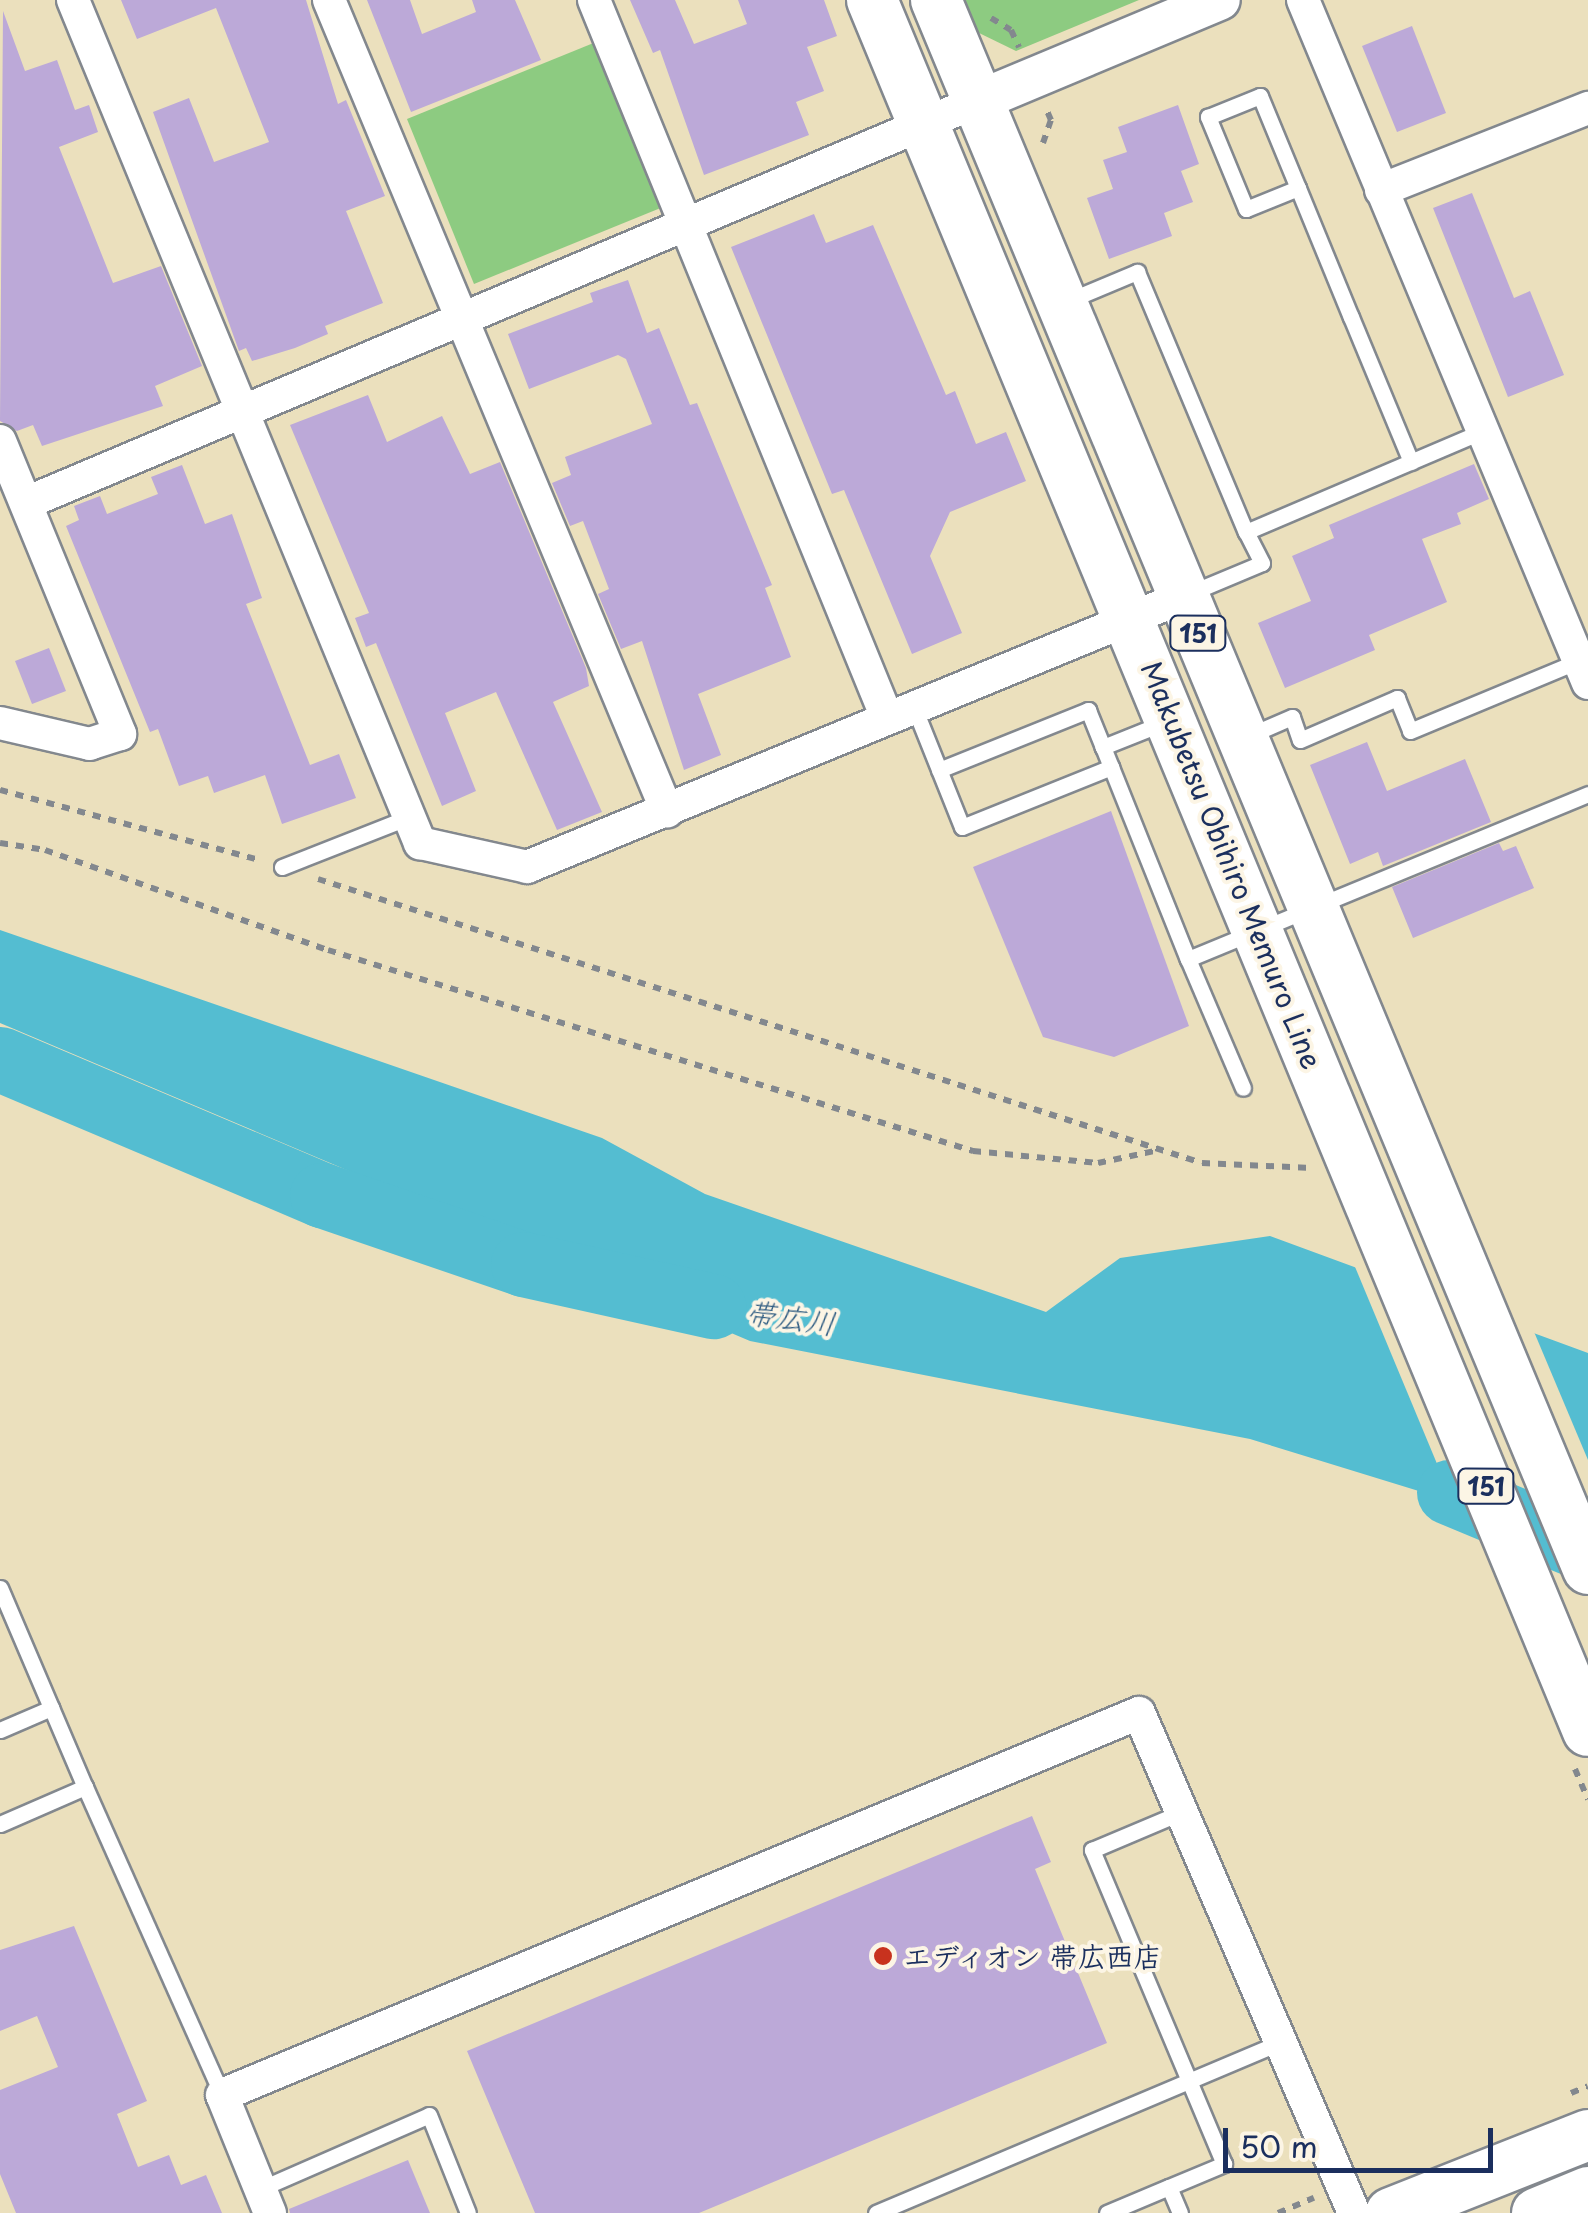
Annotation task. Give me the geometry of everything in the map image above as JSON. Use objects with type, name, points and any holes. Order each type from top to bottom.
[{"type":"main road","name":"Makubetsu Obihiro Memuro Line","points":[[872,0],[1259,930],[1580,1747]]},
{"type":"main road","name":"Makubetsu Obihiro Memuro Line","points":[[936,0],[1588,1569]]},
{"type":"main road","points":[[1391,2213],[1588,2135]]},
{"type":"main road","points":[[1537,2213],[1588,2192]]},
{"type":"street","points":[[73,0],[420,843],[527,867],[1132,620],[1182,596]]},
{"type":"street","points":[[329,0],[667,810]]},
{"type":"street","points":[[594,0],[900,712]]},
{"type":"street","points":[[26,503],[246,414],[1220,0]]},
{"type":"street","points":[[1303,0],[1583,672]]},
{"type":"street","points":[[1381,190],[1586,116]]},
{"type":"street","points":[[0,441],[120,734],[90,744],[0,723]]},
{"type":"street","points":[[265,2201],[222,2095],[1139,1714],[1354,2213]]},
{"type":"lane","points":[[1298,188],[1246,209],[1208,117],[1260,96],[1298,188],[1411,462]]},
{"type":"lane","points":[[1062,304],[1137,272],[1262,563],[1182,596]]},
{"type":"lane","points":[[1246,532],[1482,431]]},
{"type":"lane","points":[[1242,739],[1292,717],[1300,740],[1397,698],[1410,732],[1583,672]]},
{"type":"lane","points":[[939,770],[1088,710],[1243,1088]]},
{"type":"lane","points":[[900,712],[939,770],[962,827],[1110,766]]},
{"type":"lane","points":[[1103,747],[1173,719]]},
{"type":"lane","points":[[1188,959],[1588,794]]},
{"type":"lane","points":[[282,867],[409,817]]},
{"type":"lane","points":[[0,1588],[222,2095]]},
{"type":"lane","points":[[0,1730],[51,1708]]},
{"type":"lane","points":[[0,1824],[84,1786]]},
{"type":"lane","points":[[1107,2213],[1224,2164],[1092,1850],[1182,1812]]},
{"type":"lane","points":[[882,2212],[1281,2042]]},
{"type":"lane","points":[[265,2201],[428,2115],[468,2213]]},
{"type":"lane","points":[[1169,2187],[1180,2213]]},
{"type":"path","points":[[0,790],[282,867],[1202,1163],[1327,1169]]},
{"type":"path","points":[[0,842],[45,850],[328,950],[973,1151],[1098,1164],[1160,1150]]},
{"type":"path","points":[[1580,1747],[1588,1799]]},
{"type":"green space","points":[[964,0],[1139,0],[1016,51],[977,32]]},
{"type":"green space","points":[[596,42],[663,207],[474,284],[407,119]]},
{"type":"water","points":[[0,930],[602,1138],[705,1194],[1046,1312],[1120,1258],[1270,1236],[1588,1353],[1588,1543],[1250,1439],[750,1341],[0,1023]]},
{"type":"pier","points":[[1353,1262],[1532,1327],[1588,1460],[1588,1548],[1455,1507]]},
{"type":"building","points":[[121,0],[306,0],[338,104],[346,100],[385,196],[346,211],[383,303],[325,326],[328,334],[295,348],[252,361],[246,348],[239,351],[153,112],[189,98],[214,162],[269,142],[216,8],[137,39]]},
{"type":"building","points":[[367,0],[410,0],[422,34],[476,12],[472,0],[515,0],[541,60],[411,112]]},
{"type":"building","points":[[630,0],[675,0],[694,44],[747,24],[738,0],[824,0],[837,36],[807,47],[824,91],[796,102],[809,135],[704,175],[660,50],[653,53]]},
{"type":"building","points":[[3,11],[25,71],[57,60],[75,110],[89,105],[98,132],[59,147],[113,283],[161,266],[202,366],[155,386],[163,406],[42,446],[33,425],[17,431],[0,421]]},
{"type":"building","points":[[1412,26],[1446,113],[1397,132],[1362,46]]},
{"type":"building","points":[[1178,105],[1199,164],[1181,171],[1193,202],[1164,213],[1172,236],[1109,259],[1087,198],[1113,189],[1103,160],[1127,152],[1118,127]]},
{"type":"building","points":[[1472,193],[1514,298],[1530,291],[1564,375],[1508,397],[1433,208]]},
{"type":"building","points":[[814,214],[826,243],[873,225],[946,395],[955,391],[976,444],[1006,432],[1026,481],[950,512],[930,556],[962,633],[912,654],[844,490],[832,494],[731,247]]},
{"type":"building","points":[[628,280],[647,333],[659,328],[690,405],[697,403],[772,585],[765,588],[791,657],[698,694],[721,755],[684,770],[642,641],[621,649],[598,594],[609,589],[583,521],[570,526],[552,483],[571,475],[565,457],[652,424],[626,359],[618,355],[529,389],[508,334],[593,302],[590,293]]},
{"type":"building","points":[[368,395],[387,442],[442,416],[470,474],[500,462],[586,668],[589,686],[553,702],[602,812],[557,830],[496,692],[445,713],[476,791],[442,806],[376,643],[366,647],[355,618],[369,613],[290,425]]},
{"type":"building","points":[[1474,464],[1489,499],[1457,513],[1461,524],[1422,539],[1447,602],[1369,635],[1375,650],[1285,688],[1258,623],[1311,601],[1292,556],[1334,538],[1329,525]]},
{"type":"building","points":[[182,465],[205,524],[232,514],[262,598],[246,604],[310,765],[339,754],[356,798],[282,824],[265,775],[214,793],[208,776],[179,786],[158,729],[150,732],[66,526],[79,520],[74,506],[100,496],[107,514],[158,494],[151,477]]},
{"type":"building","points":[[49,648],[66,691],[32,704],[15,661]]},
{"type":"building","points":[[1367,742],[1387,791],[1465,759],[1491,822],[1383,866],[1378,852],[1350,864],[1310,765]]},
{"type":"building","points":[[1111,811],[1189,1026],[1114,1057],[1043,1037],[973,867]]},
{"type":"building","points":[[1499,843],[1503,851],[1516,846],[1534,888],[1413,938],[1392,887]]},
{"type":"building","name":"エディオン 帯広西店","points":[[1032,1816],[1051,1862],[1035,1869],[1107,2043],[699,2213],[535,2213],[467,2051]]},
{"type":"building","points":[[74,1926],[147,2101],[117,2114],[138,2167],[169,2155],[181,2185],[206,2175],[222,2213],[16,2213],[0,2174],[0,2090],[58,2067],[37,2016],[0,2031],[0,1950]]},
{"type":"building","points":[[408,2160],[430,2213],[290,2213],[289,2209]]},
{"type":"waterway","name":"帯広川","points":[[0,1059],[322,1195],[523,1264],[713,1306]]},
{"type":"waterway","name":"帯広川","points":[[1449,1492],[1588,1550]]},
{"type":"place","name":"エディオン 帯広西店","points":[[883,1956]]}]
